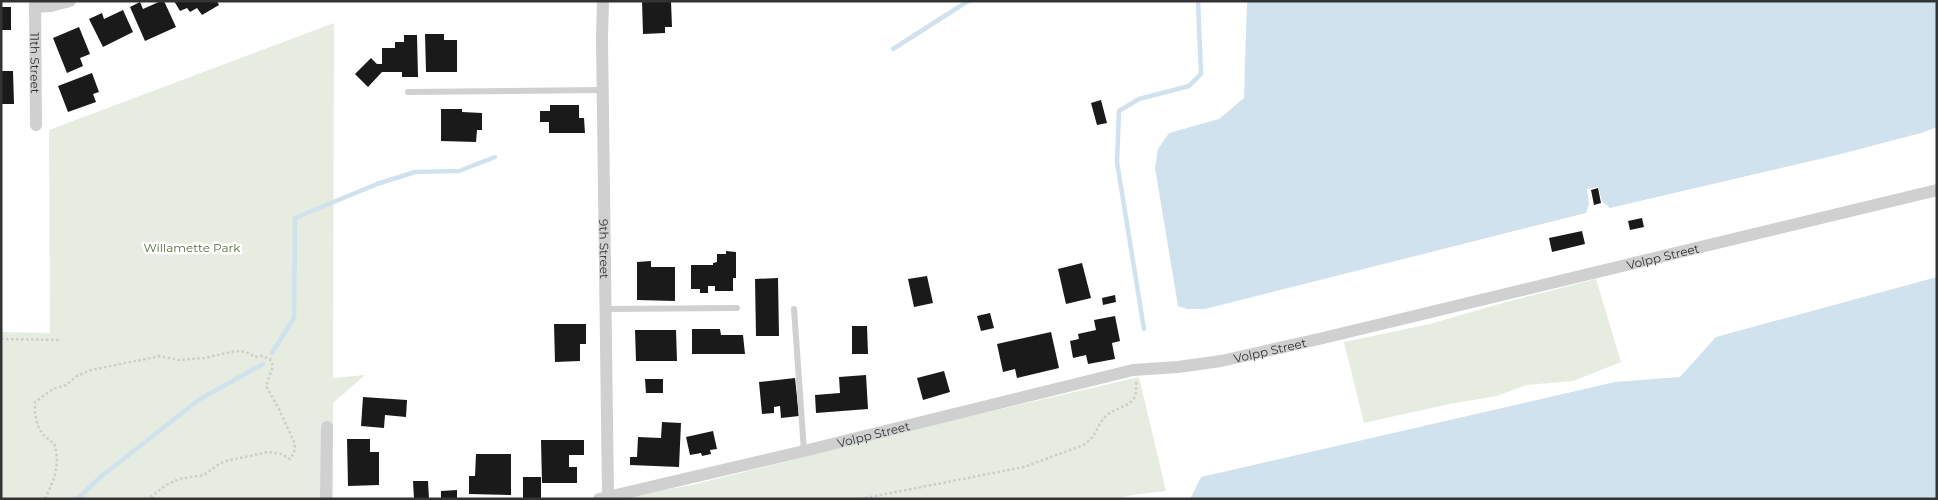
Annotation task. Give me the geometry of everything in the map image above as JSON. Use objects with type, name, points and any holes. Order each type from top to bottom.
[{"type":"street","points":[[35,4],[51,6],[70,1]]},
{"type":"street","name":"9th Street","points":[[604,1],[606,309],[604,498]]},
{"type":"street","name":"11th Street","points":[[35,4],[36,125]]},
{"type":"street","name":"Volpp Street","points":[[604,498],[1133,370],[1178,367],[1241,356],[1627,266],[1937,190]]},
{"type":"street","points":[[326,499],[327,428]]},
{"type":"lane","points":[[408,92],[604,90]]},
{"type":"lane","points":[[606,309],[737,308]]},
{"type":"lane","points":[[794,308],[804,451]]},
{"type":"path","points":[[1,339],[59,340]]},
{"type":"path","points":[[45,499],[57,473],[57,452],[54,444],[46,440],[39,430],[34,414],[35,402],[53,389],[66,385],[77,376],[91,370],[160,356],[178,360],[206,358],[235,351],[270,359],[273,366],[266,386],[295,444],[294,452],[290,459],[282,454],[268,452],[226,461],[204,475],[179,479],[166,485],[148,499]]},
{"type":"path","points":[[860,499],[1024,467],[1081,446],[1089,442],[1096,434],[1100,423],[1106,415],[1133,400],[1136,393],[1133,370]]},
{"type":"green space","name":"Willamette Park","points":[[334,23],[333,378],[365,375],[333,403],[333,499],[1,499],[1,332],[50,333],[49,130]]},
{"type":"green space","points":[[1596,279],[1621,362],[1573,381],[1526,385],[1497,396],[1449,404],[1364,423],[1344,342],[1430,324]]},
{"type":"green space","points":[[1139,377],[1166,491],[1118,499],[613,499],[692,485],[936,424]]},
{"type":"water","points":[[1247,1],[1937,1],[1937,127],[1837,155],[1610,208],[1602,201],[1598,187],[1587,189],[1589,204],[1586,213],[1205,309],[1187,309],[1178,306],[1155,168],[1158,149],[1169,133],[1219,119],[1244,98]]},
{"type":"water","points":[[1937,277],[1937,499],[1190,499],[1201,477],[1615,382],[1680,377],[1716,337]]},
{"type":"building","points":[[164,1],[176,27],[145,41],[130,7],[140,2],[143,9]]},
{"type":"building","points":[[174,1],[217,1],[219,5],[202,15],[197,8],[190,12],[187,8],[180,11]]},
{"type":"building","points":[[642,1],[671,1],[672,27],[665,27],[665,33],[643,34]]},
{"type":"building","points":[[1,7],[11,7],[11,30],[1,30]]},
{"type":"building","points":[[123,10],[133,32],[103,47],[89,19],[102,13],[104,19]]},
{"type":"building","points":[[79,27],[90,54],[80,58],[83,66],[67,73],[53,38]]},
{"type":"building","points":[[425,34],[444,34],[444,40],[457,40],[457,72],[426,72]]},
{"type":"building","points":[[404,35],[417,35],[418,77],[402,77],[402,72],[382,72],[368,87],[355,74],[371,58],[377,64],[382,64],[382,48],[395,48],[395,42],[404,42]]},
{"type":"building","points":[[1,71],[13,71],[14,104],[1,104]]},
{"type":"building","points":[[92,73],[99,92],[93,94],[96,102],[68,112],[58,86]]},
{"type":"building","points":[[1101,100],[1107,123],[1097,125],[1091,103]]},
{"type":"building","points":[[550,105],[579,105],[579,118],[584,118],[585,133],[549,133],[549,122],[540,122],[540,111],[550,111]]},
{"type":"building","points":[[441,109],[462,109],[462,112],[482,113],[482,130],[477,130],[476,142],[441,141]]},
{"type":"building","points":[[1598,188],[1601,203],[1594,205],[1591,190]]},
{"type":"building","points":[[1642,218],[1644,227],[1630,230],[1628,221]]},
{"type":"building","points":[[1582,231],[1585,244],[1552,252],[1549,238]]},
{"type":"building","points":[[726,251],[736,252],[736,278],[733,278],[733,291],[715,291],[715,286],[708,286],[708,293],[700,293],[700,289],[691,289],[691,265],[713,265],[713,263],[717,262],[717,254],[726,254]]},
{"type":"building","points":[[651,261],[651,267],[675,267],[675,301],[637,300],[637,262]]},
{"type":"building","points":[[1082,263],[1091,298],[1066,304],[1058,269]]},
{"type":"building","points":[[927,276],[933,303],[914,307],[908,279]]},
{"type":"building","points":[[778,278],[779,336],[756,336],[755,279]]},
{"type":"building","points":[[1115,295],[1116,302],[1103,305],[1102,298]]},
{"type":"building","points":[[990,313],[994,328],[981,331],[977,316]]},
{"type":"building","points":[[1115,316],[1120,341],[1112,343],[1115,359],[1088,364],[1086,355],[1073,358],[1070,341],[1079,339],[1078,334],[1096,330],[1094,320]]},
{"type":"building","points":[[554,324],[586,324],[586,344],[580,344],[580,361],[555,362]]},
{"type":"building","points":[[852,326],[867,326],[868,354],[852,354]]},
{"type":"building","points":[[692,329],[720,329],[721,335],[743,335],[745,354],[692,354]]},
{"type":"building","points":[[635,330],[676,330],[677,361],[636,361]]},
{"type":"building","points":[[1051,332],[1059,368],[1017,378],[1015,369],[1003,372],[997,344]]},
{"type":"building","points":[[944,371],[950,392],[923,400],[917,378]]},
{"type":"building","points":[[866,375],[868,409],[816,413],[815,395],[840,393],[839,377]]},
{"type":"building","points":[[795,378],[799,416],[781,418],[780,406],[774,407],[774,413],[762,414],[759,382]]},
{"type":"building","points":[[645,379],[663,379],[663,393],[646,393]]},
{"type":"building","points":[[363,397],[407,400],[406,417],[385,415],[384,428],[361,426]]},
{"type":"building","points":[[662,422],[681,423],[679,467],[630,465],[630,457],[637,457],[638,437],[661,438]]},
{"type":"building","points":[[713,431],[717,449],[710,450],[711,454],[702,456],[701,453],[690,455],[686,437]]},
{"type":"building","points":[[347,439],[370,439],[370,452],[379,452],[379,485],[348,486]]},
{"type":"building","points":[[541,440],[584,440],[584,455],[569,455],[569,467],[577,467],[577,483],[542,483]]},
{"type":"building","points":[[476,454],[511,454],[511,495],[469,494],[469,476],[475,476]]},
{"type":"building","points":[[523,477],[541,477],[541,499],[523,499]]},
{"type":"building","points":[[413,481],[428,481],[429,499],[414,499]]},
{"type":"building","points":[[457,490],[457,499],[441,499],[441,491]]},
{"type":"waterway","points":[[893,49],[968,1]]},
{"type":"waterway","points":[[1144,329],[1117,162],[1119,111],[1139,99],[1189,86],[1201,74],[1198,1]]},
{"type":"waterway","points":[[272,353],[294,318],[295,218],[377,184],[415,172],[459,171],[495,157]]},
{"type":"waterway","points":[[77,499],[103,475],[200,399],[263,364]]}]
